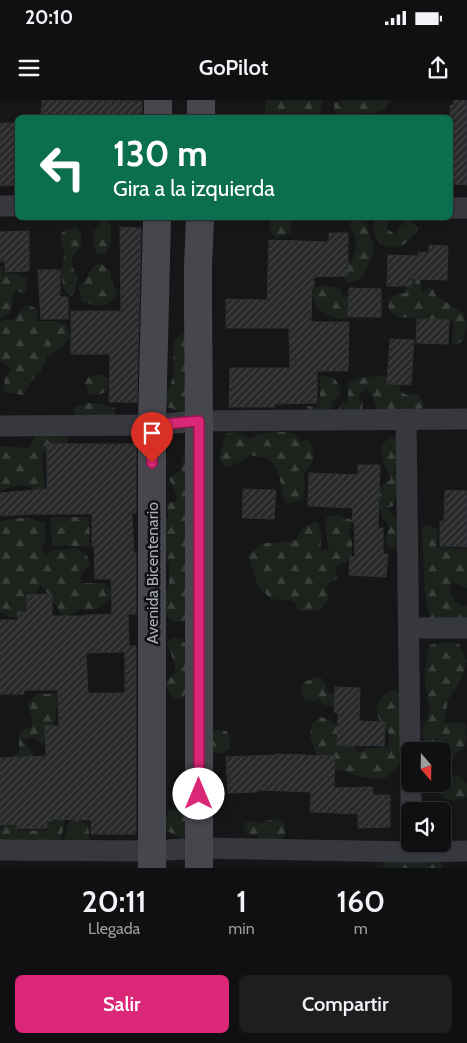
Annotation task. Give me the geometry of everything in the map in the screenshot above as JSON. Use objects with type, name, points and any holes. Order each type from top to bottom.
[{"type":"street","points":[[158,100],[158,115]]},
{"type":"street","points":[[201,100],[201,115]]},
{"type":"street","points":[[0,206],[15,206]]},
{"type":"street","points":[[453,208],[467,208]]},
{"type":"street","name":"Avenida Bicentenario","points":[[152,859],[152,425],[157,220]]},
{"type":"street","points":[[199,858],[198,277],[200,220]]},
{"type":"street","points":[[406,419],[410,742]]},
{"type":"street","points":[[0,426],[152,425],[199,421],[467,419]]},
{"type":"street","points":[[409,628],[467,628]]},
{"type":"street","points":[[0,850],[152,859],[401,848]]},
{"type":"street","points":[[451,850],[467,851]]},
{"type":"green space","points":[[266,100],[322,100],[319,115],[264,115]]},
{"type":"green space","points":[[342,100],[390,100],[385,110],[360,115],[335,115],[334,103]]},
{"type":"green space","points":[[102,220],[110,221],[110,241],[106,253],[98,255],[93,244],[93,235]]},
{"type":"green space","points":[[272,220],[291,220],[291,233],[276,238],[270,231]]},
{"type":"green space","points":[[354,220],[366,220],[368,232],[373,243],[373,257],[359,280],[347,283],[341,274],[352,260],[356,249],[355,236],[349,224]]},
{"type":"green space","points":[[376,220],[386,220],[388,222],[387,229],[396,235],[403,222],[413,220],[418,229],[402,245],[388,247],[380,243],[376,238],[372,227]]},
{"type":"green space","points":[[76,227],[81,232],[82,240],[79,249],[72,257],[73,267],[78,278],[71,297],[64,289],[60,270],[65,252],[60,240],[62,232]]},
{"type":"green space","points":[[101,263],[111,271],[111,278],[117,294],[106,304],[93,305],[82,301],[78,287],[94,266]]},
{"type":"green space","points":[[0,266],[3,266],[2,273],[20,275],[26,278],[28,285],[24,293],[16,291],[12,299],[11,314],[0,318]]},
{"type":"green space","points":[[420,279],[422,293],[428,288],[434,290],[435,295],[463,313],[467,326],[463,341],[455,345],[452,342],[454,321],[397,317],[390,311],[387,302],[395,294],[406,293],[405,282]]},
{"type":"green space","points":[[322,285],[339,288],[343,296],[348,297],[352,303],[353,313],[343,319],[330,316],[316,308],[313,296],[314,288]]},
{"type":"green space","points":[[29,305],[38,310],[37,321],[53,321],[66,324],[70,336],[63,347],[47,357],[41,371],[30,382],[24,395],[8,393],[3,389],[5,378],[11,369],[3,362],[0,362],[0,321],[14,320],[22,308]]},
{"type":"green space","points":[[186,331],[201,350],[184,415],[168,407],[166,394],[173,378],[174,340]]},
{"type":"green space","points":[[101,374],[108,379],[107,391],[98,395],[88,393],[85,383],[88,377]]},
{"type":"green space","points":[[320,375],[334,378],[339,385],[341,395],[332,402],[332,409],[328,416],[308,415],[307,406],[317,407],[320,397]]},
{"type":"green space","points":[[390,375],[399,386],[401,392],[407,395],[419,394],[424,405],[419,414],[380,417],[372,394],[366,388],[359,395],[363,404],[361,417],[337,413],[341,403],[348,401],[348,383],[364,377]]},
{"type":"green space","points":[[89,403],[115,408],[113,418],[86,420],[75,414],[74,407]]},
{"type":"green space","points":[[234,432],[245,435],[249,439],[255,435],[281,432],[295,435],[300,442],[308,439],[313,449],[314,457],[304,473],[305,486],[302,500],[286,504],[274,463],[266,458],[250,455],[241,462],[225,467],[219,458],[225,434]]},
{"type":"green space","points":[[37,434],[65,434],[68,440],[63,456],[53,459],[43,452],[42,464],[46,516],[37,514],[32,487],[16,486],[0,492],[0,446],[28,448]]},
{"type":"green space","points":[[392,437],[399,440],[397,468],[394,472],[401,482],[393,506],[387,508],[397,521],[400,534],[396,538],[398,544],[395,548],[390,549],[385,543],[389,526],[382,517],[375,493],[384,483],[391,480],[384,462],[382,448],[383,444]]},
{"type":"green space","points":[[188,448],[195,615],[184,621],[176,622],[160,611],[159,600],[169,587],[169,566],[163,534],[163,523],[168,516],[167,504],[177,500],[175,490],[169,479],[174,474],[181,472],[183,456]]},
{"type":"green space","points":[[338,515],[352,520],[349,533],[352,543],[352,554],[346,562],[335,567],[337,578],[326,587],[329,599],[319,611],[299,611],[294,601],[271,599],[258,586],[248,555],[263,543],[297,540],[304,527],[318,522],[322,537],[320,549],[329,551],[326,530],[327,517]]},
{"type":"green space","points":[[28,517],[45,523],[45,539],[42,548],[47,555],[54,550],[76,548],[87,555],[90,567],[82,572],[80,583],[104,583],[111,590],[110,600],[95,610],[82,609],[63,617],[40,584],[27,616],[12,618],[0,612],[0,521]]},
{"type":"green space","points":[[51,517],[89,517],[90,546],[52,546]]},
{"type":"green space","points":[[431,525],[438,531],[436,547],[467,549],[467,588],[453,582],[449,587],[454,602],[464,606],[467,605],[467,636],[430,620],[425,594],[422,528]]},
{"type":"green space","points":[[172,638],[182,639],[186,645],[195,676],[183,698],[175,700],[167,690],[166,683],[175,672],[174,662],[167,643]]},
{"type":"green space","points":[[444,642],[459,644],[467,661],[461,680],[448,700],[444,723],[465,723],[466,743],[464,748],[456,752],[451,762],[451,742],[424,741],[422,728],[430,711],[425,668],[430,645]]},
{"type":"green space","points":[[320,677],[325,683],[327,691],[336,695],[337,703],[332,707],[322,704],[320,699],[315,701],[306,700],[301,693],[301,686],[306,681]]},
{"type":"green space","points":[[393,690],[402,695],[403,742],[401,742],[401,750],[399,752],[401,762],[396,769],[385,778],[375,779],[354,775],[345,771],[333,770],[316,753],[310,738],[312,723],[322,717],[349,731],[357,753],[367,748],[388,748],[389,734],[378,717],[376,706],[383,696]]},
{"type":"green space","points":[[38,693],[58,693],[56,718],[52,732],[43,744],[33,737],[22,740],[33,753],[27,762],[8,760],[19,752],[19,734],[24,729],[32,728],[32,717],[27,704]]},
{"type":"green space","points":[[218,730],[227,731],[230,739],[231,748],[222,754],[214,753],[211,747],[210,734]]},
{"type":"green space","points":[[451,775],[461,776],[467,784],[467,797],[453,800],[443,798],[438,792],[451,792]]},
{"type":"green space","points":[[3,805],[15,818],[18,831],[47,830],[50,811],[65,811],[61,840],[0,845],[0,828],[3,827]]},
{"type":"green space","points":[[183,807],[189,810],[194,827],[182,838],[167,831],[163,822],[170,810]]},
{"type":"green space","points":[[279,819],[285,824],[285,836],[271,843],[261,841],[256,835],[247,834],[243,827],[245,823],[253,821],[258,824]]},
{"type":"green space","points":[[78,820],[88,825],[90,841],[64,840],[69,822]]},
{"type":"green space","points":[[424,860],[426,864],[431,860],[441,861],[442,868],[383,868],[384,861]]},
{"type":"building","points":[[42,100],[142,101],[142,115],[41,115]]},
{"type":"building","points":[[454,100],[467,100],[467,185],[453,184],[453,115],[450,115],[450,105],[454,105]]},
{"type":"building","points":[[0,123],[15,123],[15,185],[0,186]]},
{"type":"building","points":[[120,227],[141,228],[137,402],[109,402],[110,354],[71,354],[71,311],[121,311]]},
{"type":"building","points":[[29,231],[29,271],[5,272],[5,261],[0,261],[0,232]]},
{"type":"building","points":[[329,233],[348,233],[348,276],[314,277],[311,322],[349,322],[348,371],[317,371],[317,403],[274,404],[274,407],[229,407],[230,368],[290,368],[289,328],[226,328],[226,299],[267,300],[269,240],[329,242]]},
{"type":"building","points":[[429,245],[448,246],[447,280],[412,279],[412,286],[387,286],[388,255],[418,256],[418,252],[429,253]]},
{"type":"building","points":[[38,270],[60,270],[60,297],[68,297],[68,319],[41,319]]},
{"type":"building","points":[[349,288],[381,289],[381,317],[348,317]]},
{"type":"building","points":[[417,319],[449,320],[448,344],[416,343]]},
{"type":"building","points":[[390,339],[414,340],[411,385],[387,384]]},
{"type":"building","points":[[47,444],[136,444],[136,513],[132,513],[134,553],[136,553],[136,614],[128,614],[129,646],[136,646],[136,834],[91,834],[91,820],[47,819],[47,828],[17,829],[17,824],[0,825],[0,758],[46,756],[45,726],[59,726],[58,690],[24,690],[24,694],[0,694],[0,620],[18,620],[17,612],[27,612],[27,595],[52,594],[52,616],[112,614],[111,579],[95,579],[92,514],[0,516],[0,493],[47,489]],"holes":[[[125,652],[125,693],[88,693],[86,653]]]},
{"type":"building","points":[[358,465],[380,465],[378,528],[383,528],[383,554],[388,554],[386,577],[349,575],[350,556],[355,557],[354,522],[352,522],[353,508],[308,506],[309,473],[358,475]]},
{"type":"building","points":[[243,489],[276,490],[274,519],[242,518]]},
{"type":"building","points":[[445,490],[467,491],[467,547],[440,546],[440,521],[444,521]]},
{"type":"building","points":[[335,687],[360,688],[359,721],[385,722],[384,746],[337,745],[338,713],[334,712]]},
{"type":"building","points":[[275,754],[335,756],[334,788],[373,787],[373,795],[390,795],[390,827],[358,828],[358,814],[310,812],[311,792],[258,790],[258,792],[228,793],[226,757]]},
{"type":"route","points":[[152,463],[152,425],[199,421],[199,794]]}]
